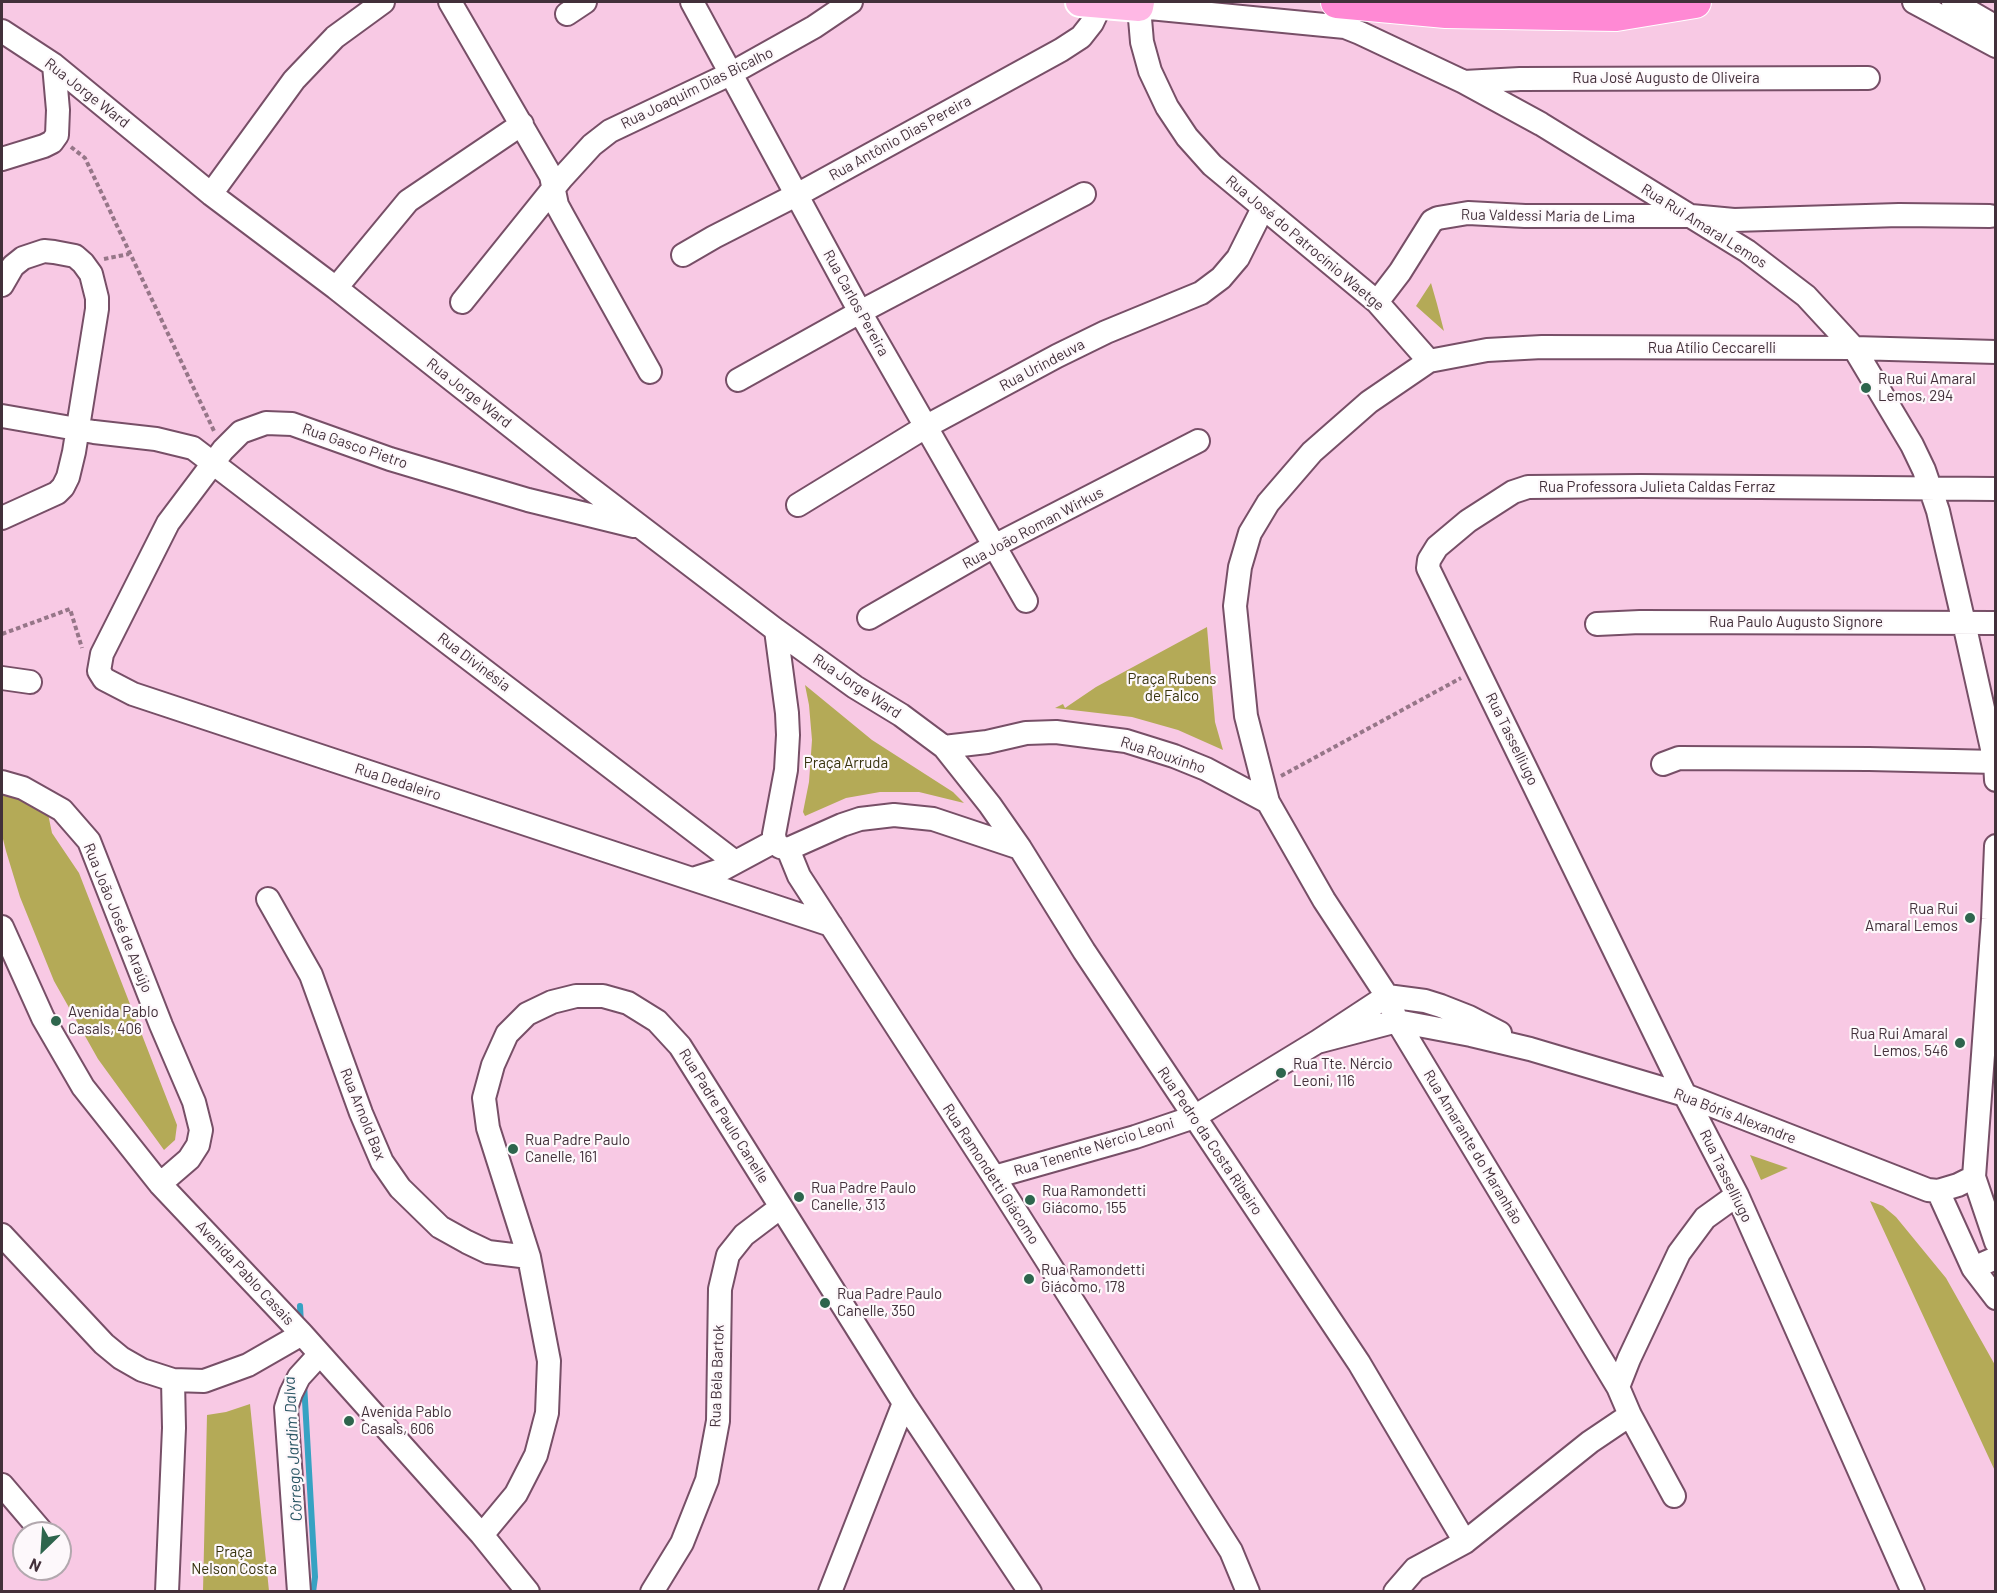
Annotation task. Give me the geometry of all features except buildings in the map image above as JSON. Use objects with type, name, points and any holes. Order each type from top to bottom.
[{"type":"highway","points":[[1338,2],[1446,12],[1616,15],[1695,2]]},
{"type":"main road","points":[[1091,3],[1140,4]]},
{"type":"street","points":[[211,194],[294,80],[335,37],[383,2]]},
{"type":"street","points":[[450,2],[551,176],[557,206],[562,216],[650,372]]},
{"type":"street","name":"Rua Carlos Pereira","points":[[692,2],[860,312],[1026,601]]},
{"type":"street","name":"Rua Joaquim Dias Bicalho","points":[[462,302],[592,145],[610,131],[730,74],[814,27],[851,2]]},
{"type":"street","points":[[1914,2],[1995,46]]},
{"type":"street","points":[[1953,2],[1995,27]]},
{"type":"street","name":"Rua Antônio Dias Pereira","points":[[683,255],[1061,50],[1081,37],[1092,23],[1091,3]]},
{"type":"street","name":"Rua Rui Amaral Lemos","points":[[1140,4],[1345,27],[1377,40],[1464,81],[1541,124],[1748,251],[1806,296],[1854,348],[1912,445],[1930,488],[1938,511],[1995,762],[1995,780]]},
{"type":"street","name":"Rua José do Patrocínio Waetge","points":[[1140,4],[1142,42],[1150,71],[1167,107],[1187,137],[1212,165],[1377,302],[1429,361]]},
{"type":"street","name":"Rua Jorge Ward","points":[[2,31],[54,65],[211,194],[336,288],[574,476],[776,630],[944,747]]},
{"type":"street","points":[[2,159],[44,146],[52,142],[57,135],[58,110],[54,65]]},
{"type":"street","name":"Rua José Augusto de Oliveira","points":[[1464,81],[1868,78]]},
{"type":"street","points":[[336,288],[408,201],[522,124]]},
{"type":"street","points":[[738,380],[860,312],[1084,194]]},
{"type":"street","name":"Rua Urindeuva","points":[[798,505],[927,426],[1106,332],[1201,293],[1221,278],[1238,258],[1263,208]]},
{"type":"street","name":"Rua Valdessi Maria de Lima","points":[[1377,302],[1400,272],[1432,221],[1468,213],[1525,216],[1691,216],[1734,220],[1899,215],[1990,216]]},
{"type":"street","points":[[2,285],[13,266],[22,258],[44,251],[65,253],[75,256],[91,274],[95,286],[97,309],[68,477],[57,493],[2,518]]},
{"type":"street","name":"Rua Atílio Ceccarelli","points":[[1429,361],[1487,351],[1542,347],[1854,348],[1995,352]]},
{"type":"street","points":[[1268,802],[1246,716],[1237,639],[1235,606],[1240,567],[1250,533],[1268,503],[1312,452],[1369,402],[1429,361]]},
{"type":"street","name":"Rua Divinésia","points":[[2,416],[181,444],[217,456],[735,862]]},
{"type":"street","name":"Rua Gasco Pietro","points":[[104,679],[99,671],[102,654],[168,523],[217,456],[241,432],[266,423],[292,424],[390,459],[528,500],[645,529]]},
{"type":"street","name":"Rua João Roman Wirkus","points":[[869,618],[994,546],[1198,441]]},
{"type":"street","name":"Rua Professora Julieta Caldas Ferraz","points":[[1478,669],[1429,574],[1429,560],[1437,547],[1468,521],[1513,492],[1528,487],[1563,486],[1995,489]]},
{"type":"street","name":"Rua Paulo Augusto Signore","points":[[1597,624],[1995,622]]},
{"type":"street","points":[[776,630],[788,735],[786,770],[775,827],[782,845]]},
{"type":"street","name":"Rua Tasselliugo","points":[[1478,669],[1685,1095],[1737,1195],[1913,1592]]},
{"type":"street","points":[[2,678],[30,682]]},
{"type":"street","name":"Rua Dedaleiro","points":[[104,679],[133,694],[831,925]]},
{"type":"street","name":"Rua Rouxinho","points":[[944,747],[987,742],[1026,733],[1056,732],[1126,741],[1206,769],[1268,802]]},
{"type":"street","name":"Rua Pedro da Costa Ribeiro","points":[[944,747],[990,805],[1020,848],[1084,951],[1359,1363],[1465,1542]]},
{"type":"street","points":[[1663,764],[1679,759],[1869,759],[1995,762]]},
{"type":"street","name":"Rua João José de Araújo","points":[[2,782],[23,788],[62,810],[89,840],[161,1025],[194,1102],[201,1130],[198,1145],[189,1160],[160,1184]]},
{"type":"street","name":"Rua Amarante do Maranhão","points":[[1268,802],[1324,900],[1387,996],[1397,1021],[1618,1387],[1630,1415],[1674,1496]]},
{"type":"street","points":[[693,879],[782,845],[860,819],[894,814],[933,819],[1020,848]]},
{"type":"street","name":"Rua Ramondetti Giácomo","points":[[782,845],[1231,1551],[1248,1592]]},
{"type":"street","points":[[1995,846],[1993,919],[1974,1177],[1995,1242]]},
{"type":"street","name":"Rua Arnold Bax","points":[[268,899],[311,975],[361,1113],[382,1162],[400,1188],[440,1227],[467,1242],[488,1252],[529,1257]]},
{"type":"street","name":"Avenida Pablo Casais","points":[[2,927],[43,1018],[83,1087],[160,1184],[302,1334],[482,1534],[528,1592]]},
{"type":"street","name":"Rua Padre Paulo Canelle","points":[[482,1534],[516,1494],[536,1455],[547,1413],[549,1361],[529,1257],[488,1128],[484,1098],[493,1065],[507,1034],[527,1014],[552,1002],[576,996],[603,996],[628,1003],[657,1021],[680,1046],[904,1403],[1030,1592]]},
{"type":"street","name":"Rua Bóris Alexandre","points":[[1387,996],[1425,1001],[1441,1006],[1469,1017],[1530,1049]]},
{"type":"street","name":"Rua Tenente Nércio Leoni","points":[[994,1177],[1135,1137],[1194,1117],[1387,996]]},
{"type":"street","name":"Rua Bóris Alexandre","points":[[1397,1021],[1530,1049],[1685,1095],[1914,1185],[1938,1191]]},
{"type":"street","name":"Rua Tenente Nércio Leoni","points":[[1317,1042],[1397,1021]]},
{"type":"street","points":[[1974,1177],[1938,1191],[1973,1268],[1995,1298]]},
{"type":"street","points":[[1618,1387],[1679,1253],[1705,1218],[1737,1195]]},
{"type":"street","name":"Rua Béla Bartok","points":[[651,1592],[682,1543],[707,1480],[718,1421],[720,1289],[728,1255],[744,1234],[781,1207]]},
{"type":"street","points":[[2,1235],[104,1344],[141,1370],[173,1380],[204,1381],[248,1365],[302,1334]]},
{"type":"street","points":[[1973,1268],[1995,1258]]},
{"type":"street","points":[[299,1592],[286,1408],[299,1377],[320,1354]]},
{"type":"street","points":[[167,1592],[174,1428],[173,1380]]},
{"type":"street","points":[[830,1592],[904,1403]]},
{"type":"street","points":[[1395,1592],[1415,1569],[1465,1542],[1590,1442],[1630,1415]]},
{"type":"street","points":[[2,1485],[33,1521]]},
{"type":"path","points":[[57,135],[85,158],[217,456]]},
{"type":"path","points":[[2,634],[70,609]]},
{"type":"path","points":[[1268,802],[1282,773],[1478,669]]},
{"type":"green space","points":[[1431,283],[1437,304],[1444,331],[1416,306]]},
{"type":"green space","name":"Praça Rubens de Falco","points":[[1207,627],[1215,722],[1223,750],[1178,730],[1132,717],[1055,708],[1063,704],[1065,708],[1096,687]]},
{"type":"green space","name":"Praça Arruda","points":[[805,685],[872,740],[953,792],[964,803],[919,792],[880,792],[846,798],[805,816],[803,812],[809,782],[812,740]]},
{"type":"green space","points":[[2,789],[47,809],[52,833],[79,873],[177,1125],[175,1140],[164,1150],[98,1059],[54,981],[20,897],[6,851],[2,835]]},
{"type":"green space","points":[[1750,1155],[1788,1168],[1761,1180]]},
{"type":"green space","points":[[1870,1201],[1883,1206],[1896,1217],[1946,1278],[1995,1365],[1995,1471]]},
{"type":"green space","name":"Praça Nelson Costa","points":[[250,1404],[269,1591],[203,1591],[207,1415],[226,1412]]},
{"type":"waterway","name":"Córrego Jardim Dalva","points":[[300,1306],[301,1324]]},
{"type":"waterway","name":"Córrego Jardim Dalva","points":[[304,1383],[315,1577],[313,1592]]},
{"type":"place","name":"Rua Rui Amaral Lemos, 294","points":[[1866,388]]},
{"type":"place","name":"Rua Rui Amaral Lemos","points":[[1970,918]]},
{"type":"place","name":"Avenida Pablo Casals, 406","points":[[56,1021]]},
{"type":"place","name":"Rua Rui Amaral Lemos, 546","points":[[1960,1043]]},
{"type":"place","name":"Rua Tte. Nércio Leoni, 116","points":[[1281,1073]]},
{"type":"place","name":"Rua Padre Paulo Canelle, 161","points":[[513,1149]]},
{"type":"place","name":"Rua Padre Paulo Canelle, 313","points":[[799,1197]]},
{"type":"place","name":"Rua Ramondetti Giácomo, 155","points":[[1030,1200]]},
{"type":"place","name":"Rua Ramondetti Giácomo, 178","points":[[1029,1279]]},
{"type":"place","name":"Rua Padre Paulo Canelle, 350","points":[[825,1303]]},
{"type":"place","name":"Avenida Pablo Casals, 606","points":[[349,1421]]}]
